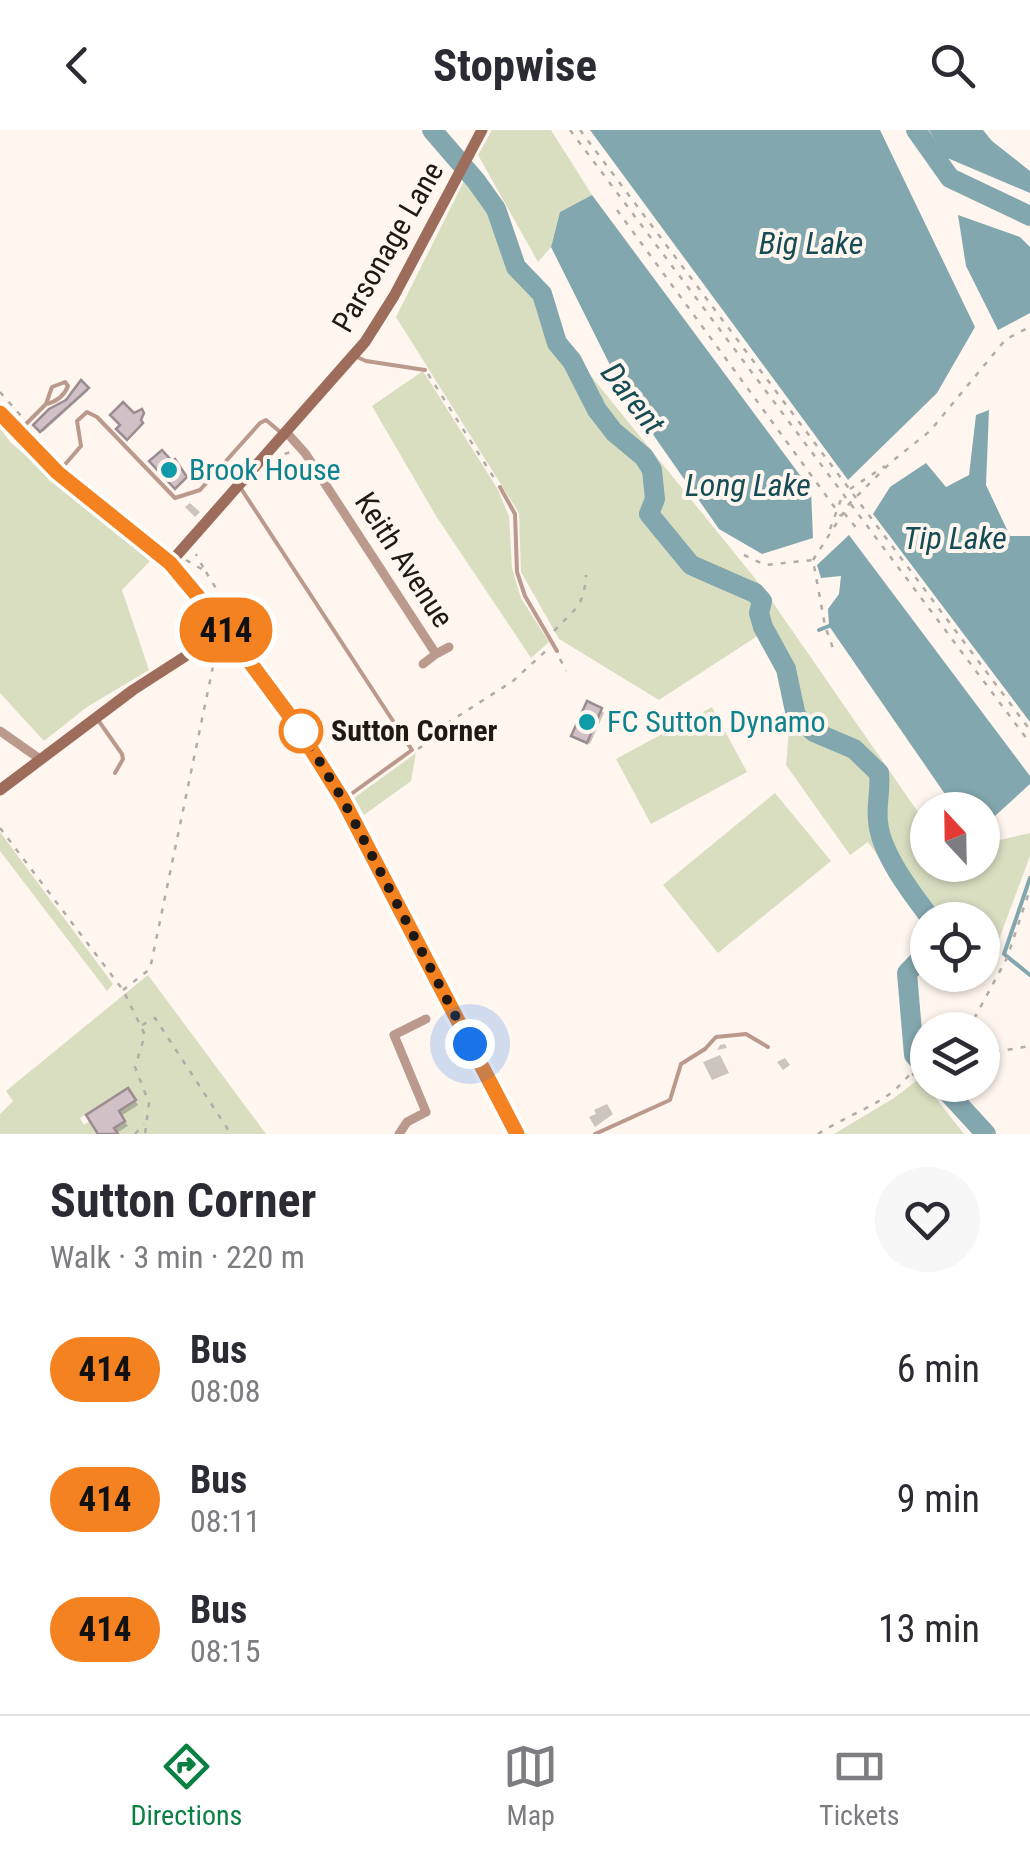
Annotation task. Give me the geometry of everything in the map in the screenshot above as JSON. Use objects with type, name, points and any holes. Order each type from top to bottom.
[{"type":"main road","points":[[0,413],[58,473],[170,563],[292,719],[343,800],[516,1134]]},
{"type":"street","name":"Parsonage Lane","points":[[170,563],[242,490],[383,316],[482,130]]},
{"type":"street","name":"Keith Avenue","points":[[286,434],[305,453],[436,654],[449,647]]},
{"type":"street","points":[[0,790],[95,716],[226,630]]},
{"type":"street","points":[[423,664],[436,654]]},
{"type":"street","points":[[0,731],[40,759]]},
{"type":"street","points":[[398,1134],[406,1122],[426,1112],[394,1035],[426,1019]]},
{"type":"lane","points":[[354,356],[366,362],[425,370]]},
{"type":"lane","points":[[18,432],[46,404],[66,392],[65,382],[52,388],[46,395],[46,404]]},
{"type":"lane","points":[[58,473],[81,446],[77,421],[87,412],[97,417],[176,498],[200,490],[260,423],[266,420],[286,434]]},
{"type":"lane","points":[[500,487],[515,514],[517,572],[525,596],[557,651]]},
{"type":"lane","points":[[242,490],[412,750],[343,800]]},
{"type":"lane","points":[[95,716],[122,754],[115,772]]},
{"type":"lane","points":[[595,1134],[670,1100],[681,1064],[705,1050],[716,1037],[746,1034],[768,1047]]},
{"type":"path","points":[[570,130],[1030,743]]},
{"type":"path","points":[[580,130],[1030,730]]},
{"type":"path","points":[[617,210],[837,510],[858,530]]},
{"type":"path","points":[[828,535],[843,494],[930,431],[1006,339],[1030,327]]},
{"type":"path","points":[[425,370],[500,487]]},
{"type":"path","points":[[242,490],[284,454],[305,453]]},
{"type":"path","points":[[834,651],[825,628],[813,560],[850,503],[890,462]]},
{"type":"path","points":[[192,549],[246,637]]},
{"type":"path","points":[[744,555],[765,565],[813,560]]},
{"type":"path","points":[[170,563],[184,558],[205,571]]},
{"type":"path","points":[[550,635],[575,613],[585,596],[586,575]]},
{"type":"path","points":[[411,754],[439,735],[449,722],[514,681],[554,644]]},
{"type":"path","points":[[122,990],[150,969],[216,649]]},
{"type":"path","points":[[557,651],[566,671]]},
{"type":"path","points":[[0,828],[122,990],[141,1026],[145,1035],[135,1067],[150,1103],[144,1134]]},
{"type":"path","points":[[978,1012],[1008,956],[1030,889]]},
{"type":"path","points":[[141,1026],[155,1018],[230,1134]]},
{"type":"path","points":[[1000,1051],[1030,1046]]},
{"type":"path","points":[[818,1134],[890,1094],[910,1076]]},
{"type":"path","points":[[135,1134],[146,1123]]},
{"type":"green space","points":[[492,130],[551,130],[592,195],[560,212],[551,247],[538,262],[478,155]]},
{"type":"green space","points":[[466,177],[495,216],[514,269],[538,297],[553,343],[588,394],[587,371],[762,587],[910,800],[910,882],[1000,882],[1000,840],[1030,833],[1030,856],[1000,937],[1000,902],[911,902],[868,842],[850,855],[786,765],[786,696],[778,665],[762,633],[659,700],[559,639],[521,572],[519,513],[396,317]]},
{"type":"green space","points":[[423,371],[497,488],[509,516],[512,568],[521,598],[549,642],[531,658],[436,516],[372,406]]},
{"type":"green space","points":[[0,428],[11,443],[150,561],[122,590],[149,670],[87,707],[44,741],[0,693]]},
{"type":"green space","points":[[712,707],[747,772],[651,824],[616,759]]},
{"type":"green space","points":[[416,753],[411,781],[364,815],[354,798]]},
{"type":"green space","points":[[775,793],[831,861],[718,953],[663,885]]},
{"type":"green space","points":[[0,832],[113,984],[107,991],[0,851]]},
{"type":"green space","points":[[148,975],[266,1134],[116,1134],[114,1128],[125,1121],[119,1111],[120,1092],[80,1118],[84,1125],[90,1121],[98,1134],[0,1134],[0,1114],[13,1101],[6,1091]]},
{"type":"green space","points":[[910,1086],[910,1102],[939,1102],[964,1134],[834,1134]]},
{"type":"water","name":"Big Lake","points":[[590,130],[880,130],[975,327],[937,393],[848,480]]},
{"type":"water","points":[[929,130],[983,130],[1030,171],[1030,193],[945,157]]},
{"type":"water","name":"Long Lake","points":[[592,195],[811,490],[813,538],[762,554],[719,529],[624,393],[551,247],[560,212]]},
{"type":"water","points":[[958,215],[1020,237],[1030,247],[1030,313],[998,330],[966,266]]},
{"type":"water","name":"Tip Lake","points":[[989,410],[986,485],[1010,536],[1030,536],[1030,722],[873,514],[890,487],[926,463],[946,487],[969,475],[976,415]]},
{"type":"water","points":[[849,535],[1030,776],[1030,784],[1000,811],[1000,792],[944,792],[829,626],[828,609],[839,594],[841,576],[821,578],[817,565]]},
{"type":"building","points":[[81,380],[89,388],[40,432],[33,425],[49,409],[66,400]]},
{"type":"building","points":[[123,402],[134,413],[142,409],[144,413],[143,423],[127,440],[110,415]]},
{"type":"building","name":"Brook House","points":[[162,450],[172,461],[175,459],[187,477],[175,489],[149,461]]},
{"type":"building","name":"FC Sutton Dynamo","points":[[587,701],[602,708],[587,743],[571,736]]},
{"type":"building","points":[[128,1088],[136,1100],[119,1111],[125,1121],[114,1128],[118,1134],[98,1134],[86,1115]]},
{"type":"waterway","name":"Darent","points":[[432,130],[496,209],[516,267],[542,294],[557,343],[572,361],[597,410],[652,470],[655,499],[649,514],[691,565],[755,593],[762,601],[759,613],[763,627],[786,669],[796,716],[814,732],[854,749],[879,773],[880,833],[899,873],[919,902]]},
{"type":"waterway","name":"Darent","points":[[916,130],[950,178],[1030,216]]},
{"type":"waterway","points":[[819,630],[829,626]]},
{"type":"waterway","points":[[1030,878],[1004,954],[1030,975]]},
{"type":"waterway","name":"Darent","points":[[910,970],[907,973],[910,1012]]},
{"type":"waterway","name":"Darent","points":[[957,1102],[986,1134]]},
{"type":"bus line","name":"414","points":[[0,413],[58,473],[170,563],[292,719],[343,800],[517,1134]]},
{"type":"place","name":"Brook House","points":[[169,470]]},
{"type":"place","name":"FC Sutton Dynamo","points":[[587,722]]},
{"type":"place","name":"Sutton Corner","points":[[301,731]]},
{"type":"route","points":[[301,731],[343,800],[470,1044]]}]
